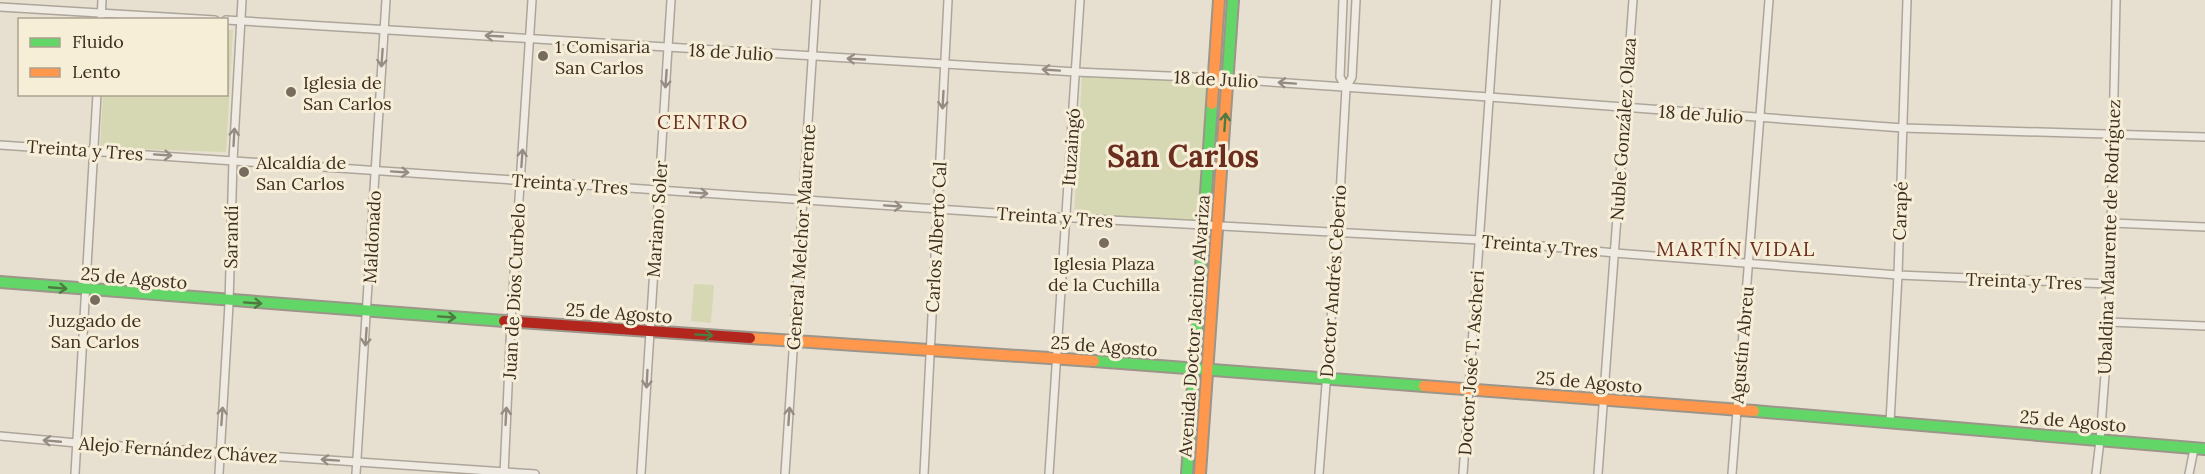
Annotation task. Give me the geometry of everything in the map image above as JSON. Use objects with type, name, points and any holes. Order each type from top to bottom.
[{"type":"street","points":[[101,16],[102,0]]},
{"type":"street","name":"Sarandí","points":[[219,474],[230,302],[233,160],[242,0]]},
{"type":"street","name":"Maldonado","points":[[356,474],[387,0]]},
{"type":"street","name":"Juan de Dios Curbelo","points":[[504,473],[511,322],[532,0]]},
{"type":"street","name":"Mariano Soler","points":[[641,474],[671,0]]},
{"type":"street","name":"General Melchor Maurente","points":[[785,474],[816,0]]},
{"type":"street","name":"Carlos Alberto Cal","points":[[924,474],[948,0]]},
{"type":"street","name":"Ituzaingó","points":[[1048,474],[1080,0]]},
{"type":"street","name":"Avenida Doctor Jacinto Alvariza","points":[[1187,474],[1220,0]]},
{"type":"street","name":"Avenida Doctor Jacinto Alvariza","points":[[1200,474],[1233,0]]},
{"type":"street","name":"Doctor Andrés Ceberio","points":[[1343,0],[1340,77],[1346,88]]},
{"type":"street","name":"Doctor Andrés Ceberio","points":[[1319,474],[1338,231],[1346,88],[1352,77],[1356,0]]},
{"type":"street","name":"Doctor José T. Ascheri","points":[[1463,474],[1496,0]]},
{"type":"street","name":"Nuble González Olaza","points":[[1598,474],[1633,0]]},
{"type":"street","name":"Agustín Abreu","points":[[1732,474],[1769,0]]},
{"type":"street","name":"Carapé","points":[[1890,422],[1904,128],[1907,0]]},
{"type":"street","name":"Ubaldina Maurente de Rodríguez","points":[[2096,474],[2109,322],[2116,0]]},
{"type":"street","points":[[0,7],[101,16],[158,18]]},
{"type":"street","name":"18 de Julio","points":[[228,20],[1076,72],[1214,78],[1904,128],[2205,136]]},
{"type":"street","points":[[75,474],[97,96]]},
{"type":"street","name":"Treinta y Tres","points":[[0,145],[1205,227],[1338,231],[1480,240],[1898,275],[2109,284]]},
{"type":"street","points":[[2112,224],[2205,227]]},
{"type":"street","name":"25 de Agosto","points":[[0,282],[368,312],[1327,378],[2200,449]]},
{"type":"street","points":[[2109,322],[2205,326]]},
{"type":"street","name":"Alejo Fernández Chávez","points":[[0,436],[535,474]]},
{"type":"street","points":[[2189,474],[2200,449]]},
{"type":"green space","points":[[1223,0],[1227,0],[1224,70],[1218,71]]},
{"type":"green space","points":[[228,30],[233,30],[226,152],[100,148],[103,96],[228,96]]},
{"type":"green space","points":[[1082,76],[1207,83],[1198,223],[1074,215]]},
{"type":"green space","points":[[1218,83],[1212,216],[1208,216]]},
{"type":"green space","points":[[1207,231],[1213,231],[1201,356]]},
{"type":"green space","points":[[694,284],[714,285],[711,323],[691,321]]},
{"type":"green space","points":[[1199,382],[1201,384],[1195,474],[1191,474]]},
{"type":"traffic: fast","points":[[1227,85],[1233,0]]},
{"type":"traffic: fast","points":[[1187,474],[1212,104]]},
{"type":"traffic: fast","points":[[0,282],[504,321]]},
{"type":"traffic: fast","points":[[1094,361],[1424,386]]},
{"type":"traffic: fast","points":[[1754,411],[2205,449]]},
{"type":"traffic: slow","points":[[1212,104],[1219,0]]},
{"type":"traffic: slow","points":[[1200,474],[1227,85]]},
{"type":"traffic: slow","points":[[750,338],[1094,361]]},
{"type":"traffic: slow","points":[[1424,386],[1754,411]]},
{"type":"traffic: jam","points":[[504,321],[750,338]]},
{"type":"place","name":"1 Comisaria San Carlos","points":[[543,56]]},
{"type":"place","name":"Iglesia de San Carlos","points":[[291,92]]},
{"type":"place","name":"Alcaldía de San Carlos","points":[[244,172]]},
{"type":"place","name":"Iglesia Plaza de la Cuchilla","points":[[1104,243]]},
{"type":"place","name":"Juzgado de San Carlos","points":[[95,300]]},
{"type":"district","name":"CENTRO","points":[[703,121]]},
{"type":"district","name":"San Carlos","points":[[1183,156]]},
{"type":"district","name":"MARTÍN VIDAL","points":[[1736,248]]}]
